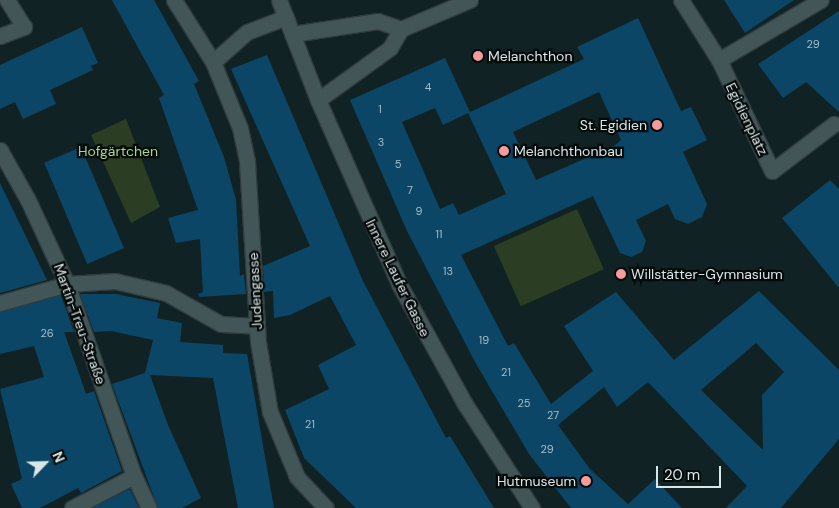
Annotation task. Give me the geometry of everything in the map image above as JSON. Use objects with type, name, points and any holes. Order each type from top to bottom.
[{"type":"street","points":[[0,36],[24,27],[7,0]]},
{"type":"street","name":"Judengasse","points":[[174,0],[213,62],[240,128],[248,162],[257,326],[270,412],[297,477],[321,506]]},
{"type":"street","name":"Innere Laufer Gasse","points":[[279,0],[318,100],[399,284],[461,396],[532,508]]},
{"type":"street","points":[[318,100],[390,48],[401,29],[470,0]]},
{"type":"street","name":"Egidienplatz","points":[[681,0],[719,60],[772,172],[834,124]]},
{"type":"street","points":[[719,60],[821,0]]},
{"type":"street","points":[[213,62],[247,32],[286,17]]},
{"type":"street","points":[[292,34],[378,21],[401,29]]},
{"type":"street","name":"Martin-Treu-Straße","points":[[0,150],[28,200],[67,284],[134,476],[149,508]]},
{"type":"street","points":[[0,303],[67,284],[115,282],[166,293],[221,324],[257,326]]},
{"type":"street","points":[[72,508],[134,476]]},
{"type":"green space","name":"Hofgärtchen","points":[[126,119],[160,207],[131,223],[91,135]]},
{"type":"green space","points":[[577,209],[604,269],[521,306],[494,246]]},
{"type":"building","points":[[112,0],[154,0],[199,81],[194,84],[224,157],[236,200],[240,276],[244,274],[246,294],[199,297],[198,294],[203,292],[200,239],[176,243],[168,218],[198,210],[159,98],[164,95]]},
{"type":"building","points":[[724,0],[794,0],[745,33]]},
{"type":"building","points":[[839,11],[839,112],[806,82],[783,98],[758,64]]},
{"type":"building","points":[[638,18],[681,111],[691,107],[707,140],[683,152],[707,204],[702,217],[688,224],[675,219],[668,204],[636,220],[646,241],[642,252],[631,257],[620,253],[593,196],[461,255],[508,346],[514,343],[551,404],[593,371],[564,326],[616,292],[674,360],[759,291],[839,370],[839,439],[781,508],[726,508],[747,486],[648,382],[617,407],[604,387],[558,425],[590,469],[628,504],[655,479],[682,508],[571,508],[529,454],[475,362],[407,231],[350,100],[445,58],[470,112],[584,59],[577,47]],"holes":[[[599,92],[621,140],[614,146],[536,180],[513,132]],[[435,108],[443,125],[468,113],[506,194],[459,215],[453,203],[440,209],[402,122]],[[756,343],[784,372],[762,395],[763,450],[701,390]]]},
{"type":"building","points":[[82,27],[98,63],[91,66],[93,70],[50,90],[56,104],[23,119],[15,102],[0,109],[0,65]]},
{"type":"building","points":[[267,55],[363,281],[446,438],[450,436],[494,508],[356,508],[304,458],[285,410],[329,389],[318,365],[356,345],[330,296],[290,315],[274,318],[273,291],[264,292],[263,266],[310,246],[231,69]]},
{"type":"building","points":[[81,147],[124,248],[87,264],[44,163]]},
{"type":"building","points":[[830,180],[839,189],[839,288],[782,218]]},
{"type":"building","points":[[0,183],[47,280],[0,293]]},
{"type":"building","points":[[80,294],[116,294],[160,303],[157,318],[182,323],[180,342],[223,345],[223,353],[247,354],[274,508],[238,508],[213,378],[150,375],[168,425],[201,498],[182,508],[158,508],[112,384],[145,373],[153,340],[111,331],[94,332]]},
{"type":"building","points":[[61,295],[74,332],[64,332],[86,394],[94,391],[122,471],[81,493],[78,488],[40,508],[22,508],[11,484],[22,479],[0,389],[44,377],[34,346],[0,354],[0,312]]},
{"type":"building","points":[[130,489],[139,508],[92,508]]},
{"type":"place","name":"Melanchthon","points":[[478,56]]},
{"type":"place","name":"St. Egidien","points":[[657,125]]},
{"type":"place","name":"Melanchthonbau","points":[[504,151]]},
{"type":"place","name":"Willstätter-Gymnasium","points":[[621,274]]},
{"type":"place","name":"Hutmuseum","points":[[586,481]]}]
